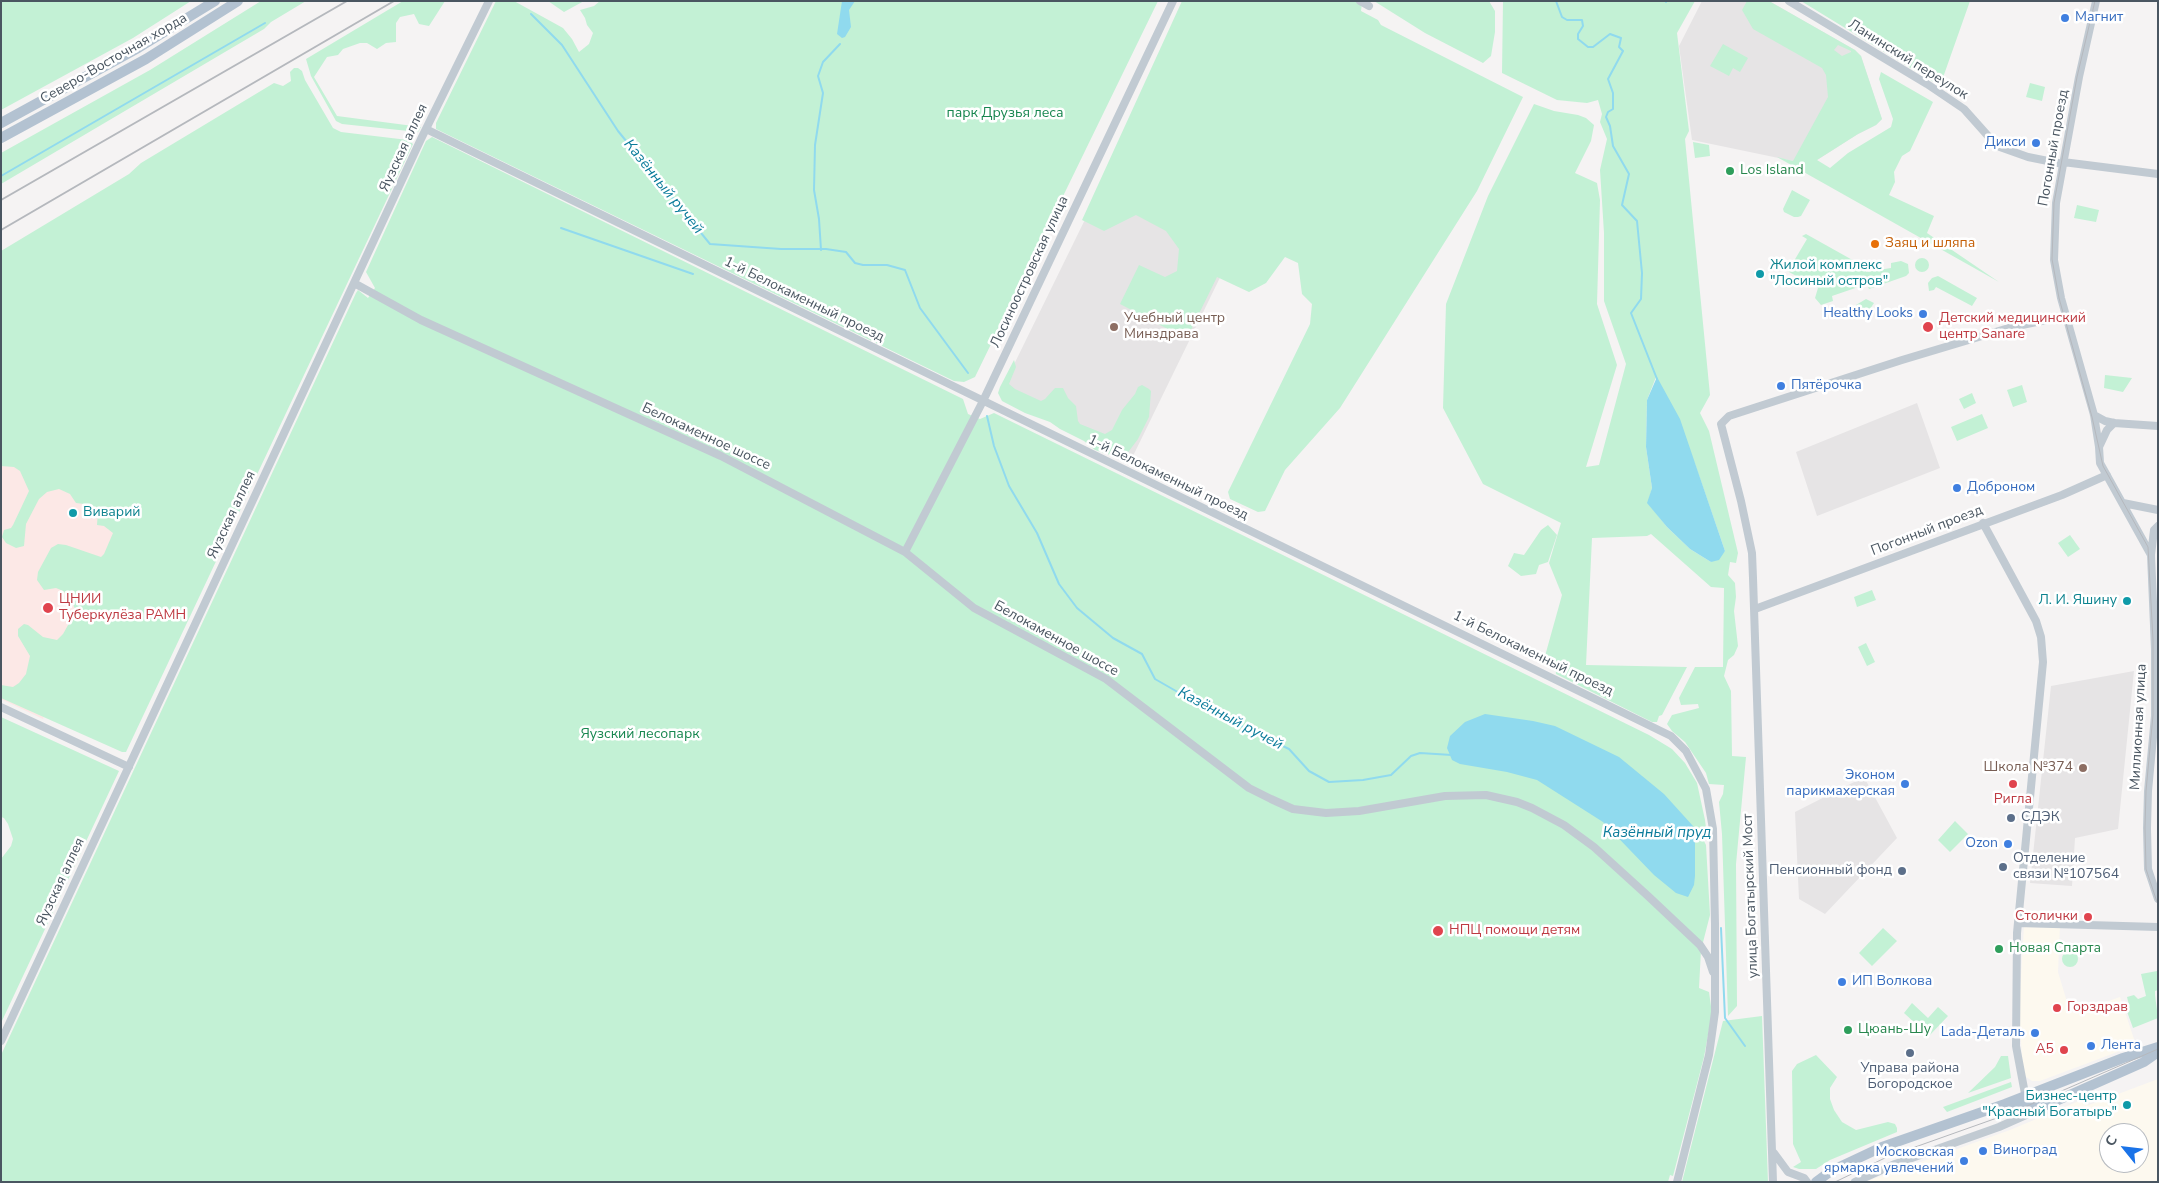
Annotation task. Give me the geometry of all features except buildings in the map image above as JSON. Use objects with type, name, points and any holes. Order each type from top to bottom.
[{"type":"main road","name":"Северо-Восточная хорда","points":[[1,124],[138,48],[215,1]]},
{"type":"main road","name":"Северо-Восточная хорда","points":[[1,138],[146,60],[238,1]]},
{"type":"main road","points":[[1816,1182],[1831,1171],[1854,1159],[2005,1104],[2026,1101],[2123,1058],[2158,1046]]},
{"type":"main road","points":[[2026,1101],[2047,1105],[2144,1062],[2158,1052]]},
{"type":"street","name":"Яузская аллея","points":[[1,1041],[354,283],[489,1]]},
{"type":"street","name":"Лосиноостровская улица","points":[[905,552],[982,402],[1173,1]]},
{"type":"street","points":[[1360,1],[1369,6]]},
{"type":"street","name":"Ланинский переулок","points":[[1789,1],[1927,84],[1964,109],[1997,146],[2028,157],[2158,174]]},
{"type":"street","name":"Погонный проезд","points":[[2096,1],[2056,203],[2054,260],[2066,316],[2094,415],[2099,447]]},
{"type":"street","name":"1-й Белокаменный проезд","points":[[426,130],[1671,736],[1686,751],[1706,789],[1712,814],[1715,979]]},
{"type":"street","name":"Белокаменное шоссе","points":[[354,283],[421,320],[721,456],[905,552],[974,608],[1106,679],[1249,788],[1293,809],[1326,813],[1359,811],[1445,796],[1471,795],[1501,797],[1532,808],[1564,825],[1594,847],[1696,940],[1708,957],[1715,979]]},
{"type":"street","name":"улица Богатырский Мост","points":[[1773,1182],[1752,553],[1741,500],[1721,424],[1728,416],[1740,412],[2012,327],[2066,316]]},
{"type":"street","points":[[2094,415],[2114,423],[2158,426]]},
{"type":"street","points":[[2099,447],[2107,430],[2114,423]]},
{"type":"street","name":"Миллионная улица","points":[[2099,447],[2100,463],[2124,503],[2151,555]]},
{"type":"street","name":"Погонный проезд","points":[[1755,609],[2062,495],[2107,475]]},
{"type":"street","points":[[2124,503],[2158,510]]},
{"type":"street","points":[[1983,523],[2036,621],[2041,638],[2043,662],[2018,923],[2016,1046],[2026,1101]]},
{"type":"street","name":"Миллионная улица","points":[[2158,526],[2154,530],[2151,555],[2155,649],[2155,716],[2148,791],[2147,828],[2148,869],[2158,899]]},
{"type":"street","points":[[1,707],[129,767]]},
{"type":"street","points":[[2018,923],[2158,927]]},
{"type":"street","points":[[1677,1182],[1709,1055],[1715,1012],[1715,979]]},
{"type":"street","points":[[1856,1182],[1895,1164],[2000,1127],[2047,1105]]},
{"type":"street","points":[[1773,1151],[1788,1172],[1804,1178],[1807,1182]]},
{"type":"shaded area","points":[[1702,1],[1769,1],[1855,50],[1861,56],[1882,119],[1876,125],[1814,162],[1793,161],[1692,140],[1679,46]]},
{"type":"shaded area","name":"Учебный центр Минздрава","points":[[1099,191],[1231,255],[1132,458],[1000,393]]},
{"type":"shaded area","points":[[1917,403],[1940,468],[1817,516],[1796,452]]},
{"type":"shaded area","name":"ЦНИИ Туберкулёза РАМН","points":[[1,451],[137,516],[43,719],[1,699]]},
{"type":"shaded area","name":"Школа №374","points":[[2134,671],[2118,829],[2075,838],[2072,886],[2030,883],[2051,686]]},
{"type":"shaded area","points":[[1864,777],[1897,838],[1825,914],[1799,899],[1795,812]]},
{"type":"shaded area","points":[[2024,926],[2060,926],[2058,972],[2072,1012],[2120,997],[2136,1045],[2040,1081],[2032,1081],[2025,1076],[2023,1072],[2019,1011]]},
{"type":"shaded area","points":[[2158,1079],[2158,1182],[1865,1182],[2010,1130],[2079,1101],[2089,1105]]},
{"type":"green space","points":[[1,1],[191,1],[133,38],[1,110]]},
{"type":"green space","points":[[261,1],[306,1],[271,22],[264,29],[1,184],[1,153],[150,70]]},
{"type":"green space","points":[[403,1],[445,1],[429,26],[419,24],[414,14],[400,17],[396,23],[396,42],[386,43],[377,49],[367,43],[360,43],[343,49],[338,55],[327,57],[314,77],[337,116],[421,127],[418,132],[342,124],[336,121],[311,76],[306,59]]},
{"type":"green space","name":"парк Друзья леса","points":[[496,1],[514,1],[563,28],[579,52],[589,44],[593,33],[580,10],[594,6],[600,1],[1158,1],[975,377],[964,382],[954,381],[436,129],[436,123]]},
{"type":"green space","points":[[548,1],[584,1],[564,12]]},
{"type":"green space","points":[[1182,1],[1365,1],[1362,3],[1361,11],[1378,20],[1381,25],[1523,97],[1477,191],[1340,408],[1285,470],[1265,511],[1258,512],[1230,499],[1228,492],[1310,324],[1312,304],[1302,294],[1298,263],[1285,257],[1266,283],[1249,292],[1217,277],[1190,332],[1181,336],[1120,304],[1139,265],[1165,277],[1177,271],[1179,249],[1166,231],[1136,215],[1104,231],[1082,220]]},
{"type":"green space","points":[[1374,1],[1489,1],[1495,11],[1495,32],[1491,56],[1483,63],[1425,33]]},
{"type":"green space","points":[[1503,1],[1695,1],[1677,33],[1689,131],[1685,139],[1710,395],[1700,413],[1709,431],[1738,553],[1736,563],[1730,562],[1728,575],[1735,583],[1734,611],[1738,646],[1734,655],[1728,660],[1724,676],[1731,691],[1732,756],[1746,757],[1736,864],[1737,1006],[1728,1016],[1722,834],[1719,802],[1723,794],[1724,785],[1709,784],[1706,773],[1685,742],[1667,724],[1672,715],[1699,708],[1698,704],[1681,705],[1679,698],[1695,667],[1723,667],[1724,588],[1711,587],[1651,534],[1647,536],[1592,538],[1586,665],[1687,667],[1657,722],[1652,722],[1556,674],[1555,663],[1545,656],[1562,595],[1549,563],[1561,523],[1483,484],[1443,408],[1446,304],[1488,196],[1534,104],[1554,111],[1578,115],[1586,118],[1594,125],[1591,141],[1575,173],[1597,183],[1600,200],[1597,304],[1617,365],[1586,467],[1599,465],[1626,364],[1604,301],[1604,233],[1600,170],[1607,139],[1600,122],[1602,114],[1598,100],[1587,103],[1557,100],[1502,73]],"holes":[[[1656,377],[1695,464],[1725,551],[1711,562],[1690,549],[1667,527],[1648,503],[1652,488],[1646,447],[1647,400]]]},
{"type":"green space","points":[[1747,1],[1769,1],[1855,50],[1861,56],[1882,119],[1876,125],[1817,160],[1830,168],[1848,153],[1891,127],[1893,119],[1879,79],[1881,72],[1933,102],[1910,151],[1902,156],[1894,172],[1895,182],[1889,195],[1934,216],[1927,233],[1999,282],[1777,157],[1793,161],[1828,97],[1826,75],[1822,68],[1753,29],[1742,10]],"holes":[[[1838,45],[1851,51],[1842,56],[1834,50]]]},
{"type":"green space","points":[[1801,1],[1970,1],[1940,86]]},
{"type":"green space","points":[[1723,44],[1748,58],[1740,72],[1733,68],[1729,76],[1710,66]]},
{"type":"green space","points":[[294,68],[302,71],[305,80],[333,128],[341,132],[408,140],[413,144],[126,752],[122,752],[1,698],[1,685],[13,687],[26,674],[30,656],[18,636],[18,629],[24,624],[28,625],[43,637],[57,640],[63,634],[76,611],[71,600],[63,591],[56,588],[44,590],[37,580],[38,572],[51,548],[58,544],[66,545],[101,557],[113,533],[104,526],[97,525],[98,510],[76,503],[70,494],[59,489],[47,492],[39,499],[26,524],[24,546],[16,548],[6,543],[2,537],[4,530],[11,528],[13,525],[29,491],[20,471],[14,467],[1,466],[1,251],[129,174],[141,163],[274,83],[283,86],[291,81],[290,72]]},
{"type":"green space","points":[[2030,83],[2045,87],[2042,101],[2026,97]]},
{"type":"green space","name":"Яузский лесопарк","points":[[432,137],[963,399],[968,414],[980,419],[994,413],[1649,735],[1672,749],[1685,763],[1697,783],[1705,820],[1707,836],[1702,837],[1706,845],[1710,915],[1701,950],[1699,988],[1709,992],[1712,1013],[1704,1057],[1673,1176],[1670,1175],[1668,1182],[1,1182],[1,1055],[356,293],[358,290],[368,298],[375,288],[366,272],[426,141]]},
{"type":"green space","points":[[1693,142],[1709,145],[1710,156],[1695,158]]},
{"type":"green space","points":[[1792,190],[1810,200],[1801,216],[1798,217],[1784,212],[1783,209]]},
{"type":"green space","points":[[2077,205],[2099,210],[2096,222],[2074,218]]},
{"type":"green space","points":[[1806,234],[1865,267],[1866,272],[1891,268],[1891,263],[1901,261],[1908,264],[1909,273],[1906,276],[1869,289],[1867,284],[1832,296],[1833,301],[1821,305],[1815,298],[1818,288],[1789,272],[1786,267],[1787,264],[1791,266],[1807,239],[1802,236]]},
{"type":"green space","points":[[1922,258],[1927,260],[1929,265],[1927,270],[1922,272],[1917,270],[1915,265],[1917,260]]},
{"type":"green space","points":[[1938,276],[1977,298],[1972,306],[1936,287],[1934,290],[1929,291],[1928,283],[1932,278]]},
{"type":"green space","points":[[1866,299],[1874,303],[1868,312],[1859,312],[1856,305]]},
{"type":"green space","points":[[1014,360],[1016,367],[1009,384],[1015,389],[1041,401],[1055,388],[1063,388],[1068,398],[1076,406],[1080,424],[1105,434],[1112,430],[1122,410],[1135,394],[1138,387],[1142,385],[1149,389],[1151,391],[1149,417],[1138,439],[1123,459],[1095,450],[1084,441],[1050,422],[1025,413],[1002,401],[998,393]]},
{"type":"green space","points":[[2105,375],[2132,378],[2123,392],[2104,388]]},
{"type":"green space","points":[[2022,385],[2027,402],[2013,407],[2007,390]]},
{"type":"green space","points":[[1972,393],[1976,403],[1964,409],[1959,399]]},
{"type":"green space","points":[[1982,414],[1988,428],[1957,441],[1951,427]]},
{"type":"green space","points":[[1548,525],[1557,535],[1548,562],[1539,565],[1536,574],[1521,576],[1508,566],[1514,553],[1524,555],[1541,530]]},
{"type":"green space","points":[[2070,535],[2080,549],[2068,557],[2058,543]]},
{"type":"green space","points":[[1872,590],[1876,600],[1857,607],[1854,597]]},
{"type":"green space","points":[[1866,643],[1875,662],[1867,666],[1858,647]]},
{"type":"green space","points":[[1,717],[119,771],[1,1023],[1,859],[11,846],[13,839],[8,824],[1,817]]},
{"type":"green space","points":[[1955,821],[1968,834],[1950,852],[1938,840]]},
{"type":"green space","points":[[1883,928],[1897,941],[1872,966],[1859,953]]},
{"type":"green space","points":[[2067,951],[2073,951],[2078,956],[2076,965],[2067,967],[2062,962],[2062,956]]},
{"type":"green space","points":[[2157,971],[2158,990],[2155,991],[2155,995],[2158,1018],[2133,1028],[2125,1006],[2129,1005],[2127,997],[2134,995],[2138,999],[2146,996],[2141,974]]},
{"type":"green space","points":[[1912,1003],[1928,1018],[1938,1007],[1948,1016],[1929,1036],[1904,1013]]},
{"type":"green space","points":[[1762,1016],[1768,1182],[1682,1182],[1723,1021]]},
{"type":"green space","points":[[1816,1055],[1837,1077],[1830,1088],[1830,1099],[1834,1110],[1842,1122],[1856,1130],[1888,1122],[1895,1124],[1897,1132],[1830,1160],[1816,1169],[1799,1169],[1793,1167],[1801,1162],[1793,1144],[1792,1071],[1797,1064]]},
{"type":"green space","points":[[2001,1056],[2008,1056],[2011,1078],[1968,1093],[1995,1067]]},
{"type":"green space","points":[[2011,1082],[2012,1087],[1947,1112],[1943,1107]]},
{"type":"water","points":[[842,1],[855,1],[849,10],[851,27],[845,37],[842,38],[837,34]]},
{"type":"water","points":[[1657,377],[1680,419],[1725,551],[1719,560],[1711,562],[1690,549],[1667,527],[1647,503],[1652,488],[1646,447],[1647,400]]},
{"type":"water","name":"Казённый пруд","points":[[1485,714],[1555,726],[1619,757],[1664,794],[1693,826],[1695,838],[1695,876],[1694,885],[1688,897],[1676,893],[1654,875],[1603,822],[1537,780],[1507,772],[1460,764],[1452,760],[1447,748],[1450,736],[1465,722]]},
{"type":"waterway","points":[[1556,1],[1562,17],[1567,20],[1582,20],[1583,26],[1578,34],[1578,39],[1588,47],[1593,47],[1610,34],[1621,38],[1619,47],[1623,51],[1608,79],[1613,93],[1613,109],[1608,112],[1606,117],[1610,126],[1613,146],[1629,174],[1622,205],[1637,221],[1642,273],[1641,299],[1631,313],[1657,379]]},
{"type":"waterway","name":"Казённый ручей","points":[[531,14],[562,45],[618,131],[710,244],[781,249],[826,249],[846,252],[855,263],[887,265],[905,270],[920,308],[968,373]]},
{"type":"waterway","points":[[1,176],[265,23]]},
{"type":"waterway","points":[[821,250],[819,219],[814,190],[815,145],[823,93],[818,76],[823,62],[840,44]]},
{"type":"waterway","points":[[561,228],[693,274]]},
{"type":"waterway","name":"Казённый ручей","points":[[987,416],[994,446],[1009,486],[1037,533],[1059,584],[1077,608],[1113,638],[1142,654],[1155,679],[1216,714],[1289,749],[1309,771],[1329,782],[1363,780],[1391,775],[1411,756],[1420,753],[1452,755]]},
{"type":"waterway","name":"Казённый ручей","points":[[1721,928],[1725,1018],[1745,1046]]},
{"type":"tram line","points":[[2095,1],[2077,77],[2054,203],[2052,259],[2059,298],[2092,417],[2103,466],[2148,547],[2153,640],[2153,715],[2146,791],[2146,869],[2158,905]]},
{"type":"tram line","points":[[1835,1182],[1887,1157],[2011,1113],[2158,1049]]},
{"type":"railway","points":[[1,200],[347,1]]},
{"type":"railway","points":[[1,230],[394,1]]},
{"type":"place","name":"Магнит","points":[[2065,18]]},
{"type":"place","name":"Дикси","points":[[2036,143]]},
{"type":"place","name":"Los Island","points":[[1730,171]]},
{"type":"place","name":"Заяц и шляпа","points":[[1875,244]]},
{"type":"place","name":"Жилой комплекс \"Лосиный остров\"","points":[[1760,274]]},
{"type":"place","name":"Healthy Looks","points":[[1923,314]]},
{"type":"place","name":"Учебный центр Минздрава","points":[[1114,327]]},
{"type":"place","name":"Детский медицинский центр Sanare","points":[[1928,327]]},
{"type":"place","name":"Пятёрочка","points":[[1781,386]]},
{"type":"place","name":"Доброном","points":[[1957,488]]},
{"type":"place","name":"Виварий","points":[[73,513]]},
{"type":"place","name":"Л. И. Яшину","points":[[2127,601]]},
{"type":"place","name":"ЦНИИ Туберкулёза РАМН","points":[[48,608]]},
{"type":"place","name":"Школа №374","points":[[2083,768]]},
{"type":"place","name":"Эконом парикмахерская","points":[[1905,784]]},
{"type":"place","name":"Ригла","points":[[2013,784]]},
{"type":"place","name":"СДЭК","points":[[2011,818]]},
{"type":"place","name":"Ozon","points":[[2008,844]]},
{"type":"place","name":"Отделение связи №107564","points":[[2003,867]]},
{"type":"place","name":"Пенсионный фонд","points":[[1902,871]]},
{"type":"place","name":"Столички","points":[[2088,917]]},
{"type":"place","name":"НПЦ помощи детям","points":[[1438,931]]},
{"type":"place","name":"Новая Спарта","points":[[1999,949]]},
{"type":"place","name":"ИП Волкова","points":[[1842,982]]},
{"type":"place","name":"Горздрав","points":[[2057,1008]]},
{"type":"place","name":"Цюань-Шу","points":[[1848,1030]]},
{"type":"place","name":"Lada-Деталь","points":[[2035,1033]]},
{"type":"place","name":"Лента","points":[[2091,1046]]},
{"type":"place","name":"А5","points":[[2064,1050]]},
{"type":"place","name":"Управа района Богородское","points":[[1910,1053]]},
{"type":"place","name":"Бизнес-центр \"Красный Богатырь\"","points":[[2127,1105]]},
{"type":"place","name":"Виноград","points":[[1983,1151]]},
{"type":"place","name":"Московская ярмарка увлечений","points":[[1964,1161]]}]
